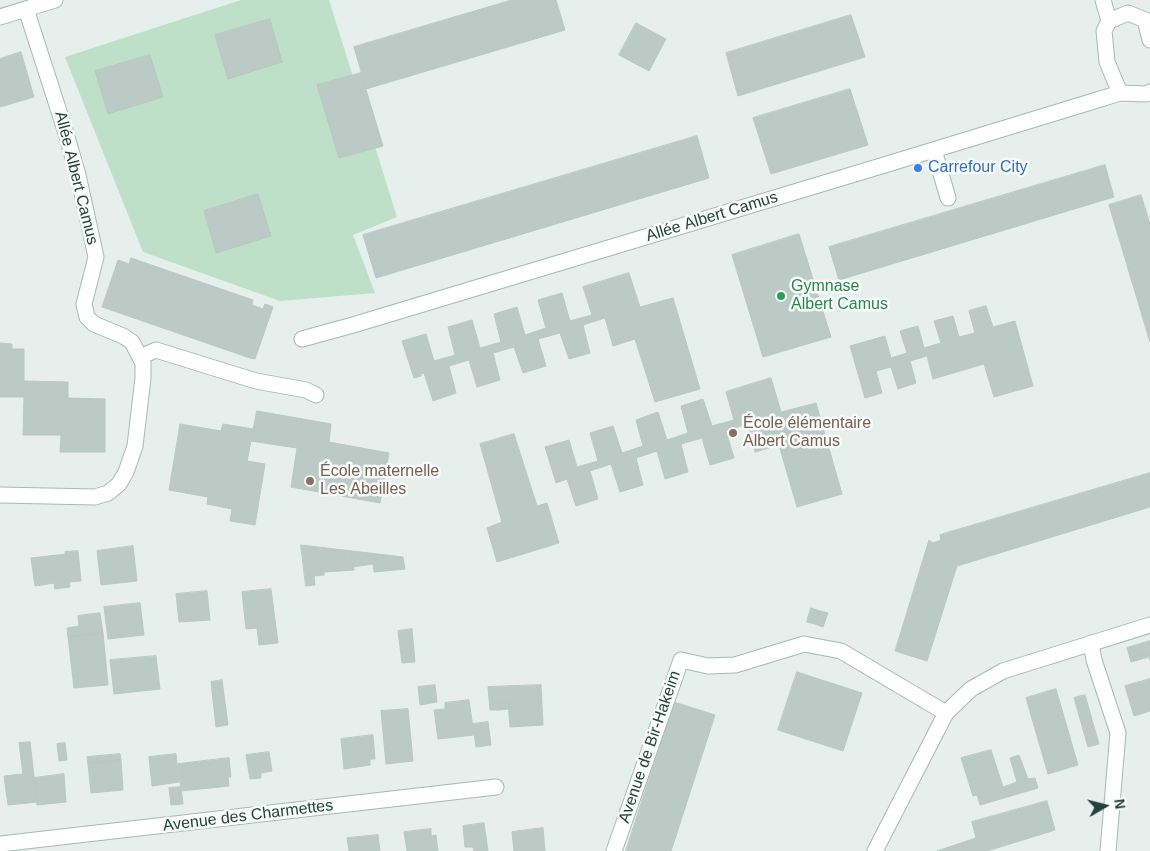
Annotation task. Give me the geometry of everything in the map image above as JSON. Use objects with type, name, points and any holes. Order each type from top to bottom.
[{"type":"street","points":[[0,17],[55,0]]},
{"type":"street","points":[[1104,0],[1109,20]]},
{"type":"street","points":[[1120,93],[1107,62],[1104,31],[1109,20],[1127,7],[1147,19],[1150,40]]},
{"type":"street","name":"Allée Albert Camus","points":[[26,9],[78,175],[96,257],[84,304],[87,317],[94,324],[123,336],[132,342],[138,354]]},
{"type":"street","name":"Allée Albert Camus","points":[[302,339],[1120,93],[1149,97]]},
{"type":"street","points":[[934,150],[948,198]]},
{"type":"street","points":[[0,495],[95,497],[108,493],[119,484],[126,472],[135,446],[143,378],[143,363],[138,354],[156,350],[256,382],[306,390],[316,395]]},
{"type":"street","points":[[875,851],[946,713],[971,689],[1002,671],[1150,625]]},
{"type":"street","points":[[1091,643],[1094,660],[1118,733],[1108,851]]},
{"type":"street","name":"Avenue de Bir-Hakeim","points":[[614,851],[681,660],[708,666],[735,665],[804,644],[842,651],[946,713]]},
{"type":"street","name":"Avenue des Charmettes","points":[[0,844],[496,787]]},
{"type":"green space","points":[[241,0],[329,0],[397,217],[353,235],[375,293],[280,301],[143,252],[65,57]]},
{"type":"building","points":[[512,0],[556,0],[565,30],[366,89],[354,47]]},
{"type":"building","points":[[851,15],[865,57],[738,96],[726,53]]},
{"type":"building","points":[[270,19],[282,62],[228,79],[215,35]]},
{"type":"building","points":[[636,23],[666,39],[649,71],[619,55]]},
{"type":"building","points":[[21,52],[34,97],[0,107],[0,59]]},
{"type":"building","points":[[150,55],[163,97],[108,114],[95,71]]},
{"type":"building","points":[[361,73],[383,146],[339,158],[317,85]]},
{"type":"building","points":[[850,89],[868,145],[771,174],[753,118]]},
{"type":"building","points":[[697,136],[709,178],[376,278],[363,235]]},
{"type":"building","points":[[1105,165],[1114,197],[839,280],[829,247]]},
{"type":"building","points":[[258,194],[271,236],[216,253],[204,211]]},
{"type":"building","points":[[1141,195],[1150,224],[1150,342],[1109,205]]},
{"type":"building","name":"Gymnase Albert Camus","points":[[799,234],[831,337],[763,357],[732,255]]},
{"type":"building","points":[[131,258],[253,300],[252,305],[263,309],[265,304],[273,307],[255,359],[102,307],[118,260],[129,264]]},
{"type":"building","points":[[629,273],[640,307],[673,298],[700,389],[655,402],[635,339],[613,346],[605,318],[583,325],[590,353],[569,359],[560,333],[538,339],[546,366],[523,373],[514,347],[493,353],[500,380],[477,387],[469,360],[449,366],[456,393],[433,401],[424,373],[414,378],[402,341],[426,334],[434,361],[455,355],[448,327],[472,320],[480,348],[501,342],[494,314],[517,307],[525,335],[546,328],[538,300],[562,293],[570,321],[592,315],[583,287]]},
{"type":"building","points":[[986,306],[993,327],[1015,321],[1033,386],[994,397],[984,364],[933,379],[927,356],[910,361],[916,383],[898,389],[891,367],[876,371],[882,393],[865,398],[850,346],[885,336],[891,358],[907,353],[900,331],[918,326],[924,348],[941,343],[934,321],[953,316],[959,337],[975,333],[969,311]]},
{"type":"building","points":[[0,343],[12,344],[12,349],[24,349],[24,381],[68,382],[68,398],[105,399],[105,452],[60,452],[61,435],[23,435],[24,397],[0,397]]},
{"type":"building","points":[[771,378],[781,412],[816,403],[842,494],[797,507],[779,445],[755,452],[747,424],[726,431],[734,458],[710,465],[702,438],[681,444],[688,472],[665,479],[657,451],[636,458],[643,485],[620,492],[611,464],[590,471],[598,499],[576,506],[567,479],[556,483],[545,447],[569,440],[577,467],[598,461],[590,433],[613,426],[622,453],[643,446],[636,420],[658,412],[667,440],[688,433],[681,406],[703,399],[712,426],[734,420],[726,392]]},
{"type":"building","points":[[257,411],[331,424],[329,442],[389,453],[380,503],[291,487],[297,448],[251,441],[247,461],[265,464],[255,525],[230,521],[232,509],[207,504],[208,497],[169,490],[180,424],[221,431],[223,424],[253,429]]},
{"type":"building","points":[[514,434],[537,506],[547,503],[559,543],[497,562],[487,528],[502,522],[480,444]]},
{"type":"building","points":[[1150,473],[1150,507],[957,566],[927,661],[895,651],[929,540],[933,543],[941,540],[940,535]]},
{"type":"building","points":[[301,545],[352,551],[354,570],[324,572],[324,575],[314,576],[315,585],[306,586]]},
{"type":"building","points":[[133,546],[137,581],[101,585],[97,551]]},
{"type":"building","points":[[78,551],[81,581],[69,582],[70,587],[55,589],[54,583],[35,586],[31,558]]},
{"type":"building","points":[[352,551],[403,557],[405,569],[374,572],[373,564],[353,567]]},
{"type":"building","points":[[271,589],[278,643],[259,645],[257,628],[246,629],[242,592]]},
{"type":"building","points":[[207,591],[210,620],[179,622],[176,594]]},
{"type":"building","points":[[140,603],[144,635],[108,639],[104,607]]},
{"type":"building","points":[[811,608],[820,611],[815,624],[807,622]]},
{"type":"building","points":[[820,611],[828,613],[823,627],[815,624]]},
{"type":"building","points":[[100,613],[103,633],[68,637],[67,628],[79,626],[78,616]]},
{"type":"building","points":[[412,629],[415,662],[402,663],[398,631]]},
{"type":"building","points":[[103,633],[108,685],[74,688],[68,637]]},
{"type":"building","points":[[1150,641],[1150,660],[1148,653],[1130,658],[1127,648]]},
{"type":"building","points":[[1148,653],[1149,657],[1131,662],[1130,658]]},
{"type":"building","points":[[156,656],[160,689],[114,694],[110,660]]},
{"type":"building","points":[[797,672],[862,693],[843,751],[778,730]]},
{"type":"building","points":[[1150,679],[1150,711],[1134,716],[1125,686]]},
{"type":"building","points":[[222,680],[228,725],[216,727],[211,682]]},
{"type":"building","points":[[435,685],[437,702],[420,705],[418,687]]},
{"type":"building","points":[[541,685],[543,725],[510,727],[508,702],[499,703],[500,710],[490,710],[488,687]]},
{"type":"building","points":[[1056,689],[1078,765],[1048,774],[1026,698]]},
{"type":"building","points":[[1085,695],[1099,744],[1088,747],[1074,698]]},
{"type":"building","points":[[469,700],[474,735],[438,739],[434,710],[445,709],[445,703]]},
{"type":"building","points":[[508,702],[508,709],[500,710],[499,703]]},
{"type":"building","points":[[674,702],[715,715],[671,851],[626,851]]},
{"type":"building","points":[[408,709],[413,761],[386,764],[381,711]]},
{"type":"building","points":[[488,722],[491,745],[476,747],[473,724]]},
{"type":"building","points":[[373,735],[375,759],[370,759],[370,765],[344,769],[341,739]]},
{"type":"building","points":[[30,742],[37,802],[8,805],[4,776],[23,774],[19,743]]},
{"type":"building","points":[[65,743],[67,760],[59,761],[57,744]]},
{"type":"building","points":[[991,750],[1003,787],[1017,782],[1010,758],[1019,755],[1028,779],[1035,778],[1038,788],[980,805],[977,795],[973,796],[961,758]]},
{"type":"building","points":[[269,752],[272,771],[261,773],[261,778],[250,779],[246,755]]},
{"type":"building","points":[[120,754],[121,760],[88,764],[87,757]]},
{"type":"building","points":[[176,754],[179,782],[152,786],[149,757]]},
{"type":"building","points":[[229,758],[231,777],[228,777],[229,786],[181,791],[178,764]]},
{"type":"building","points":[[121,760],[123,790],[91,793],[88,764]]},
{"type":"building","points":[[64,774],[66,802],[37,805],[34,778]]},
{"type":"building","points":[[181,787],[183,804],[171,805],[169,788]]},
{"type":"building","points":[[1047,801],[1055,830],[987,851],[937,851],[976,838],[972,822]]},
{"type":"building","points":[[484,823],[488,851],[474,851],[473,847],[465,847],[463,826]]},
{"type":"building","points":[[543,828],[545,851],[514,851],[512,832]]},
{"type":"building","points":[[431,829],[431,836],[436,835],[438,851],[407,851],[404,832]]},
{"type":"building","points":[[378,835],[380,851],[349,851],[347,838]]},
{"type":"place","name":"Carrefour City","points":[[918,168]]},
{"type":"place","name":"Gymnase Albert Camus","points":[[781,296]]},
{"type":"place","name":"École élémentaire Albert Camus","points":[[733,433]]},
{"type":"place","name":"École maternelle Les Abeilles","points":[[310,481]]}]
